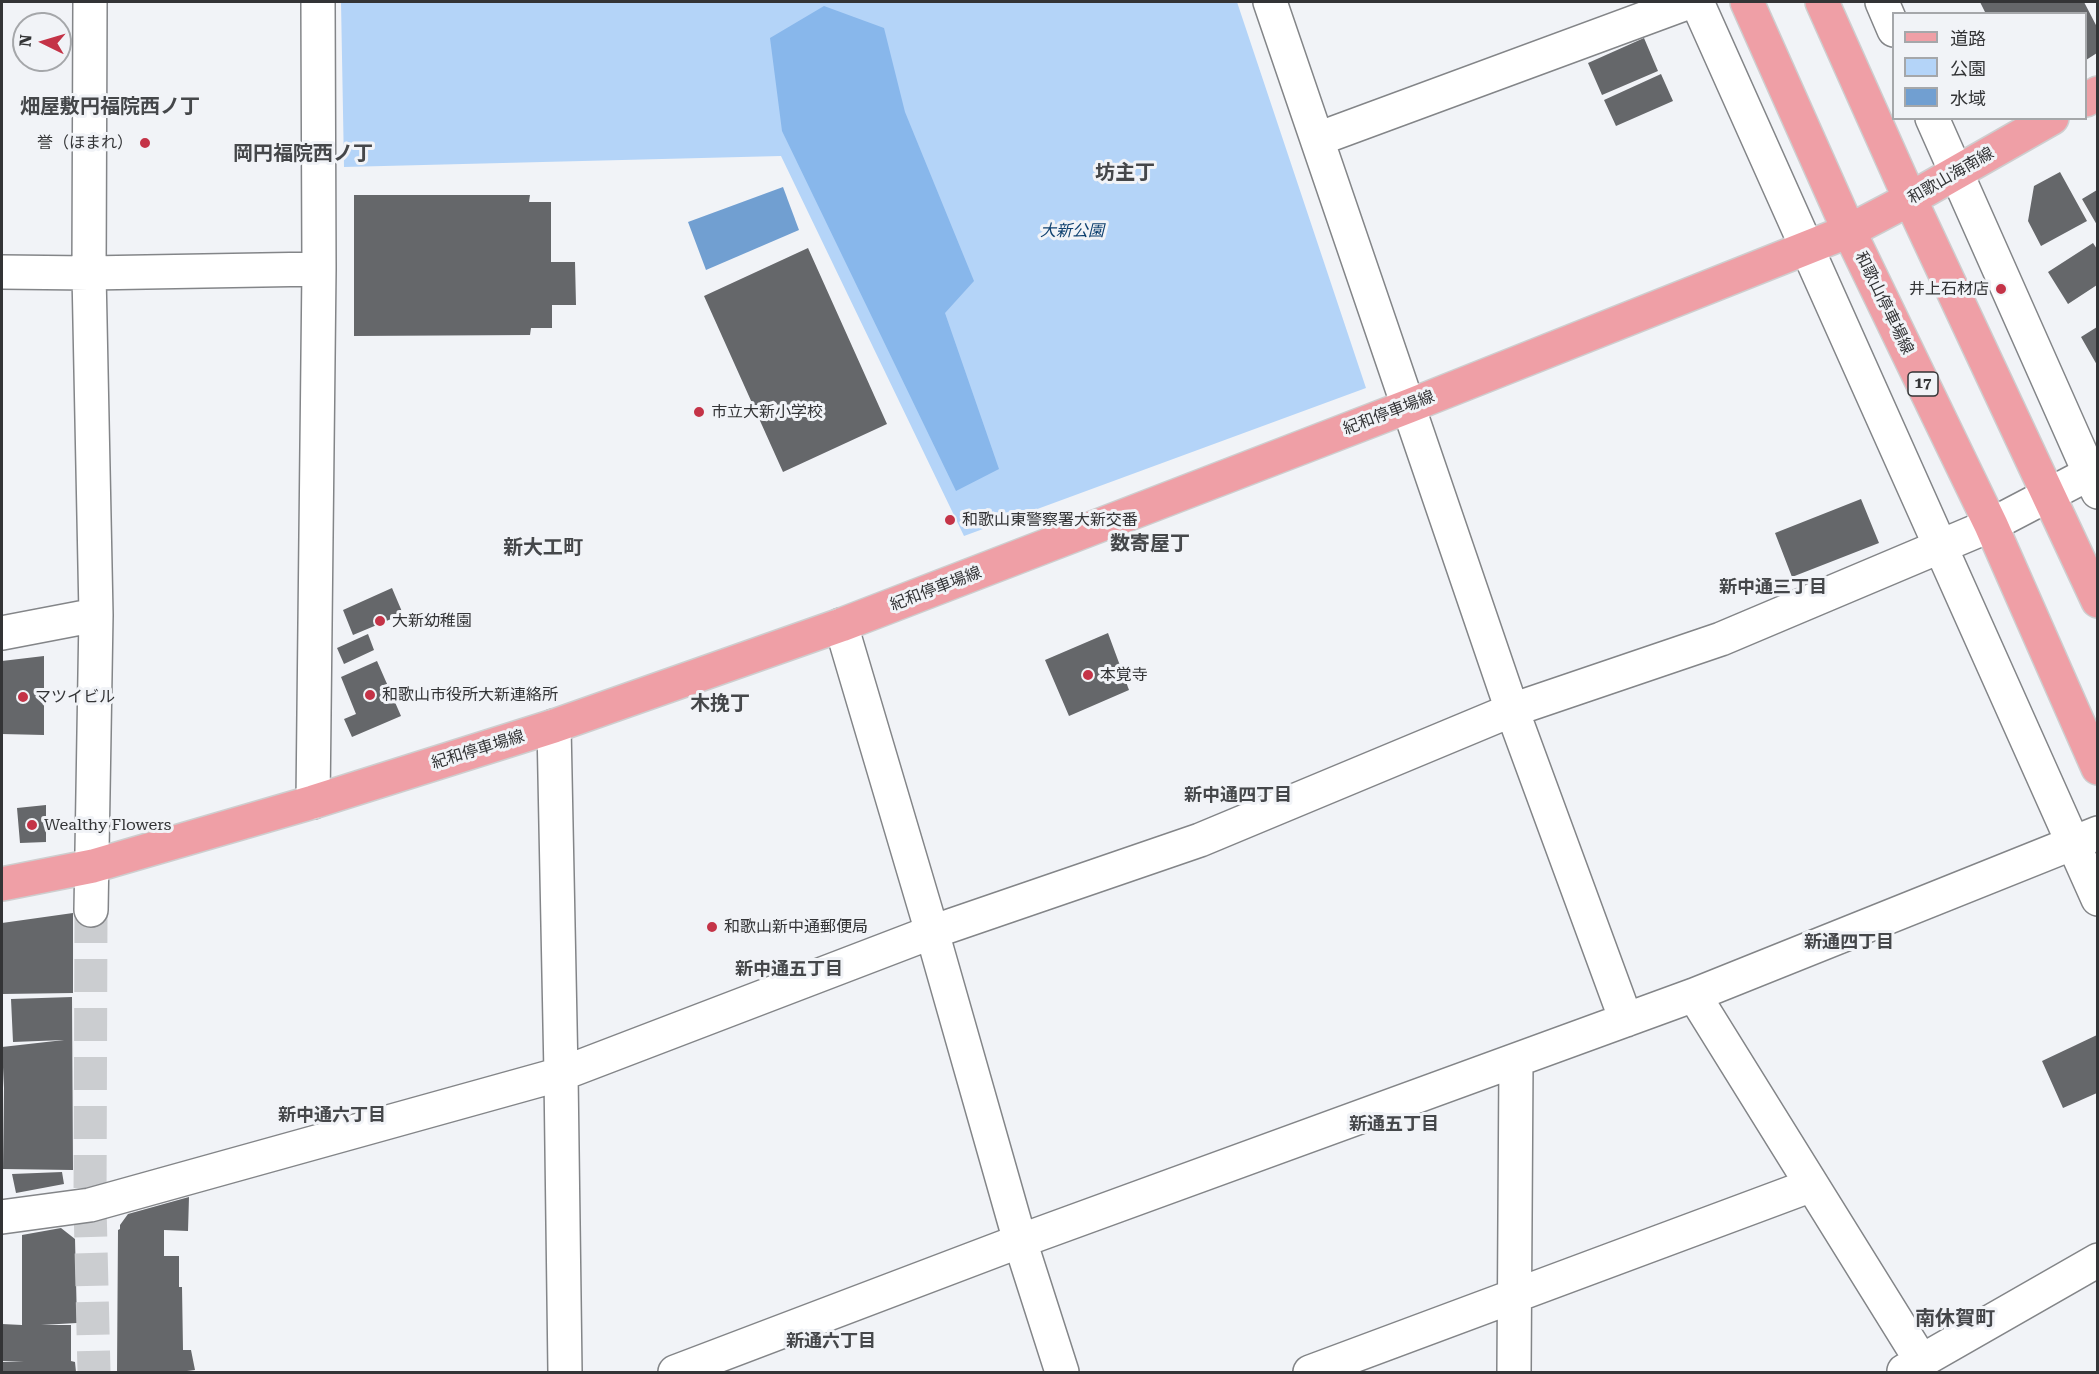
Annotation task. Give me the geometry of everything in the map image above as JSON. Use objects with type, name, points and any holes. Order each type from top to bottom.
[{"type":"main road","name":"和歌山停車場線","points":[[1747,2],[1849,231],[1991,525],[2097,768]]},
{"type":"main road","points":[[1822,2],[1910,200],[2097,601]]},
{"type":"main road","name":"和歌山海南線","points":[[1849,231],[1910,200],[2049,120]]},
{"type":"main road","name":"紀和停車場線","points":[[2,884],[93,866],[313,802],[554,726],[841,625],[1409,406],[1849,231]]},
{"type":"street","points":[[90,2],[89,273],[96,615],[91,910]]},
{"type":"street","points":[[313,802],[319,269],[318,2]]},
{"type":"street","points":[[1270,2],[1512,711],[1626,1020]]},
{"type":"street","points":[[1318,139],[1689,2]]},
{"type":"street","points":[[1697,2],[1940,546],[2085,838],[2097,898]]},
{"type":"street","points":[[1882,2],[1892,27]]},
{"type":"street","points":[[2,1217],[90,1206],[561,1074],[932,932],[1200,840],[1512,711],[1721,639],[1991,525],[2049,496],[2095,478],[1933,120]]},
{"type":"street","points":[[2,272],[89,273],[319,269]]},
{"type":"street","points":[[2,633],[96,615]]},
{"type":"street","points":[[841,625],[1020,1241],[1062,1372]]},
{"type":"street","points":[[554,726],[565,1372]]},
{"type":"street","points":[[675,1372],[1020,1241],[1516,1062],[1694,995],[2085,838]]},
{"type":"street","points":[[1694,995],[1812,1185],[1912,1367],[2097,1260]]},
{"type":"street","points":[[1514,1372],[1516,1062]]},
{"type":"street","points":[[1310,1372],[1812,1185]]},
{"type":"green space","name":"大新公園","points":[[341,2],[1237,2],[1366,388],[964,536],[781,156],[344,167]]},
{"type":"shaded area","points":[[824,6],[884,28],[905,112],[974,281],[945,313],[999,469],[956,491],[782,131],[770,38]]},
{"type":"water","points":[[783,187],[799,230],[706,270],[688,222]]},
{"type":"building","points":[[1980,2],[2084,2],[2097,27],[2097,53],[2087,59],[2087,12],[1985,12]]},
{"type":"building","points":[[1644,38],[1658,71],[1602,95],[1588,63]]},
{"type":"building","points":[[1661,74],[1673,101],[1616,126],[1604,100]]},
{"type":"building","points":[[2060,172],[2087,221],[2041,246],[2028,221],[2034,186]]},
{"type":"building","points":[[2097,190],[2097,225],[2082,199]]},
{"type":"building","points":[[354,195],[530,195],[529,202],[551,202],[551,262],[575,262],[576,305],[552,305],[552,328],[531,328],[530,335],[354,336]]},
{"type":"building","points":[[2093,243],[2097,249],[2097,285],[2068,304],[2048,272]]},
{"type":"building","points":[[808,248],[887,424],[783,472],[704,296]]},
{"type":"building","points":[[2097,327],[2097,365],[2081,337]]},
{"type":"building","points":[[1861,499],[1879,543],[1792,577],[1775,533]]},
{"type":"building","points":[[392,588],[403,614],[353,635],[343,610]]},
{"type":"building","name":"本覚寺","points":[[1108,633],[1129,690],[1069,716],[1045,660]]},
{"type":"building","points":[[368,634],[374,650],[344,664],[337,648]]},
{"type":"building","name":"マツイビル","points":[[44,656],[44,735],[2,734],[2,661]]},
{"type":"building","name":"和歌山市役所大新連絡所","points":[[377,661],[401,716],[352,737],[344,719],[356,714],[341,677]]},
{"type":"building","name":"Wealthy Flowers","points":[[46,805],[46,842],[20,843],[17,808]]},
{"type":"building","points":[[73,913],[73,993],[2,994],[2,923]]},
{"type":"building","points":[[72,997],[73,1170],[3,1169],[2,1047],[64,1040],[13,1042],[11,999]]},
{"type":"building","points":[[2097,1035],[2097,1093],[2063,1108],[2042,1061]]},
{"type":"building","points":[[62,1172],[64,1184],[16,1193],[12,1174]]},
{"type":"building","points":[[189,1197],[188,1231],[164,1230],[164,1256],[179,1256],[183,1350],[191,1350],[195,1370],[117,1372],[118,1230],[120,1225],[128,1214]]},
{"type":"building","points":[[61,1228],[75,1239],[77,1323],[41,1325],[71,1325],[71,1361],[75,1362],[76,1372],[2,1372],[2,1362],[24,1362],[2,1361],[2,1324],[22,1325],[22,1235]]},
{"type":"tunnel","points":[[91,910],[90,1205],[94,1372]]},
{"type":"place","name":"誉（ほまれ）","points":[[145,143]]},
{"type":"place","name":"井上石材店","points":[[2001,289]]},
{"type":"place","name":"市立大新小学校","points":[[699,412]]},
{"type":"place","name":"和歌山東警察署大新交番","points":[[950,520]]},
{"type":"place","name":"大新幼稚園","points":[[380,621]]},
{"type":"place","name":"本覚寺","points":[[1088,675]]},
{"type":"place","name":"和歌山市役所大新連絡所","points":[[370,695]]},
{"type":"place","name":"マツイビル","points":[[23,697]]},
{"type":"place","name":"Wealthy Flowers","points":[[32,825]]},
{"type":"place","name":"和歌山新中通郵便局","points":[[712,927]]},
{"type":"district","name":"畑屋敷円福院西ノ丁","points":[[110,107]]},
{"type":"district","name":"岡円福院西ノ丁","points":[[303,154]]},
{"type":"district","name":"坊主丁","points":[[1125,173]]},
{"type":"district","name":"数寄屋丁","points":[[1150,544]]},
{"type":"district","name":"新大工町","points":[[543,548]]},
{"type":"district","name":"新中通三丁目","points":[[1773,588]]},
{"type":"district","name":"木挽丁","points":[[720,704]]},
{"type":"district","name":"新中通四丁目","points":[[1238,796]]},
{"type":"district","name":"新通四丁目","points":[[1849,943]]},
{"type":"district","name":"新中通五丁目","points":[[789,970]]},
{"type":"district","name":"新中通六丁目","points":[[332,1116]]},
{"type":"district","name":"新通五丁目","points":[[1394,1125]]},
{"type":"district","name":"南休賀町","points":[[1955,1319]]},
{"type":"district","name":"新通六丁目","points":[[831,1342]]}]
